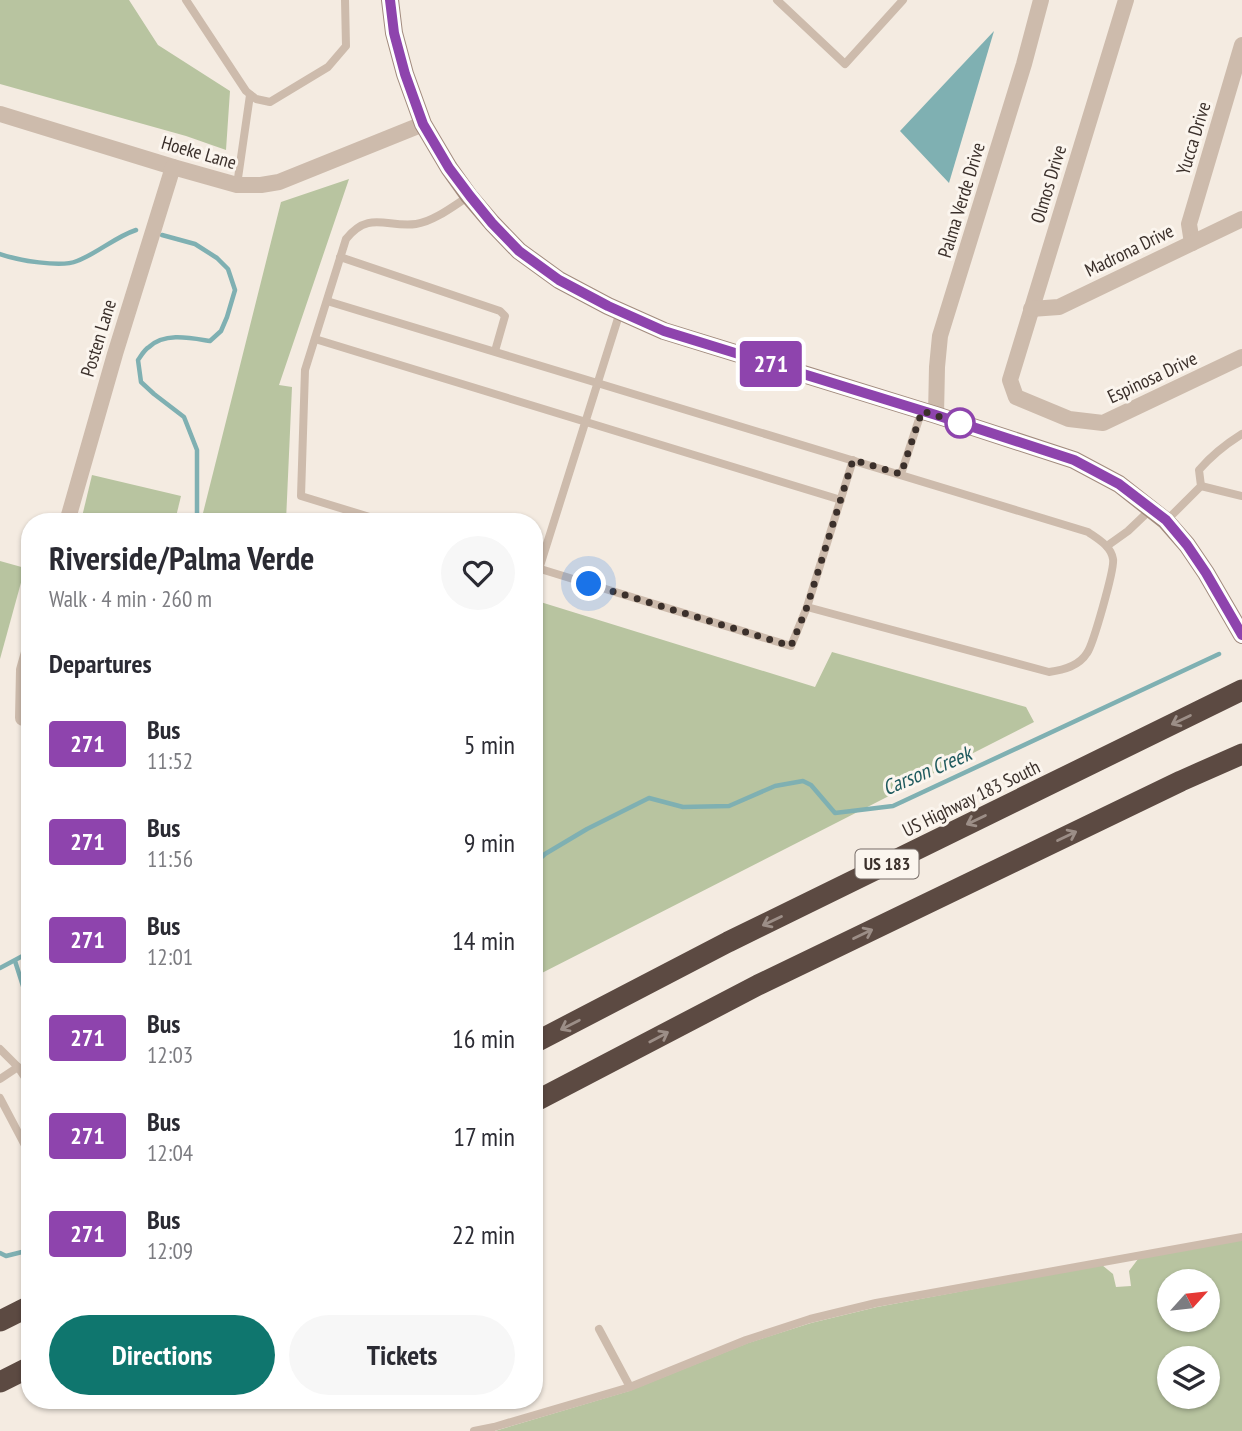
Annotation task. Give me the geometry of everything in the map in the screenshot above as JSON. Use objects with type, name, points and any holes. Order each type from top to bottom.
[{"type":"highway","name":"US Highway 183 South","points":[[543,1038],[729,942],[1242,690]]},
{"type":"highway","name":"US 183","points":[[543,1097],[758,985],[1242,754]]},
{"type":"highway","points":[[0,1321],[21,1310]]},
{"type":"highway","points":[[0,1382],[21,1372]]},
{"type":"main road","points":[[390,0],[394,33],[423,124],[449,168],[470,196],[519,251],[559,280],[620,312],[664,331],[1074,460],[1119,484],[1166,520],[1206,573],[1242,635]]},
{"type":"street","name":"Palma Verde Drive","points":[[929,413],[940,336],[1024,64],[1041,0]]},
{"type":"street","name":"Olmos Drive","points":[[1010,380],[1126,0]]},
{"type":"street","name":"Yucca Drive","points":[[1192,243],[1189,224],[1242,45]]},
{"type":"street","name":"Hoeke Lane","points":[[0,114],[237,185],[279,182],[423,124]]},
{"type":"street","name":"Posten Lane","points":[[70,513],[173,167]]},
{"type":"street","name":"Madrona Drive","points":[[1031,309],[1059,307],[1242,219]]},
{"type":"street","name":"Espinosa Drive","points":[[1010,380],[1016,397],[1069,419],[1103,423],[1242,357]]},
{"type":"lane","points":[[186,0],[246,92],[256,99],[270,102],[328,67],[346,46],[345,0]]},
{"type":"lane","points":[[777,0],[845,64],[898,2]]},
{"type":"lane","points":[[237,185],[250,94]]},
{"type":"lane","points":[[358,513],[301,495],[305,370],[346,239],[354,229],[368,222],[415,224],[428,221],[470,196]]},
{"type":"lane","points":[[340,257],[500,311],[505,316],[495,351]]},
{"type":"lane","points":[[327,300],[1088,531],[1107,546],[1114,560],[1110,583],[1088,652],[1078,664],[1049,673],[807,607]]},
{"type":"lane","points":[[543,547],[620,312]]},
{"type":"lane","points":[[315,339],[841,500]]},
{"type":"lane","points":[[901,474],[929,413]]},
{"type":"lane","points":[[1201,486],[1199,470],[1223,446],[1242,434]]},
{"type":"lane","points":[[543,570],[791,646],[807,607],[853,460]]},
{"type":"lane","points":[[1201,486],[1242,496]]},
{"type":"lane","points":[[1166,520],[1201,486]]},
{"type":"lane","points":[[1107,546],[1152,509]]},
{"type":"lane","points":[[0,1049],[21,1072]]},
{"type":"lane","points":[[0,1079],[18,1067]]},
{"type":"lane","points":[[0,1098],[21,1138]]},
{"type":"lane","points":[[474,1431],[630,1387],[746,1340],[810,1319],[876,1303],[1242,1237]]},
{"type":"lane","points":[[599,1329],[630,1387]]},
{"type":"green space","points":[[0,0],[129,0],[158,45],[230,91],[226,150],[186,136],[0,84]]},
{"type":"green space","points":[[349,179],[279,385],[292,387],[286,513],[203,513],[281,202]]},
{"type":"green space","points":[[92,475],[181,496],[177,513],[83,513]]},
{"type":"green space","points":[[0,561],[21,567],[21,583],[0,659]]},
{"type":"green space","points":[[543,603],[815,687],[832,652],[1026,707],[1034,722],[543,972]]},
{"type":"green space","points":[[1242,1240],[1242,1431],[495,1431],[629,1391],[748,1343],[811,1323],[877,1307],[1102,1265],[1113,1274],[1116,1287],[1131,1286],[1129,1271],[1138,1259]]},
{"type":"water","points":[[994,31],[949,183],[900,131]]},
{"type":"waterway","name":"Carson Creek","points":[[0,254],[39,262],[70,263],[85,258],[136,230]]},
{"type":"waterway","name":"Carson Creek","points":[[162,235],[195,244],[217,258],[228,269],[235,290],[221,331],[210,341],[178,337],[163,339],[147,348],[138,360],[141,382],[184,417],[197,450],[197,513]]},
{"type":"waterway","name":"Carson Creek","points":[[543,856],[587,829],[649,798],[683,807],[729,806],[775,786],[803,781],[811,785],[835,813],[893,806],[1219,654]]},
{"type":"waterway","points":[[0,968],[21,957]]},
{"type":"waterway","points":[[15,961],[21,980]]},
{"type":"waterway","points":[[0,1253],[6,1256],[21,1252]]},
{"type":"bus line","name":"271","points":[[390,0],[394,33],[423,124],[449,168],[470,196],[519,251],[559,280],[664,331],[1074,460],[1119,484],[1166,520],[1206,573],[1242,635]]},
{"type":"route","points":[[589,584],[791,646],[807,607],[853,460],[901,474],[922,411],[960,423]]}]
